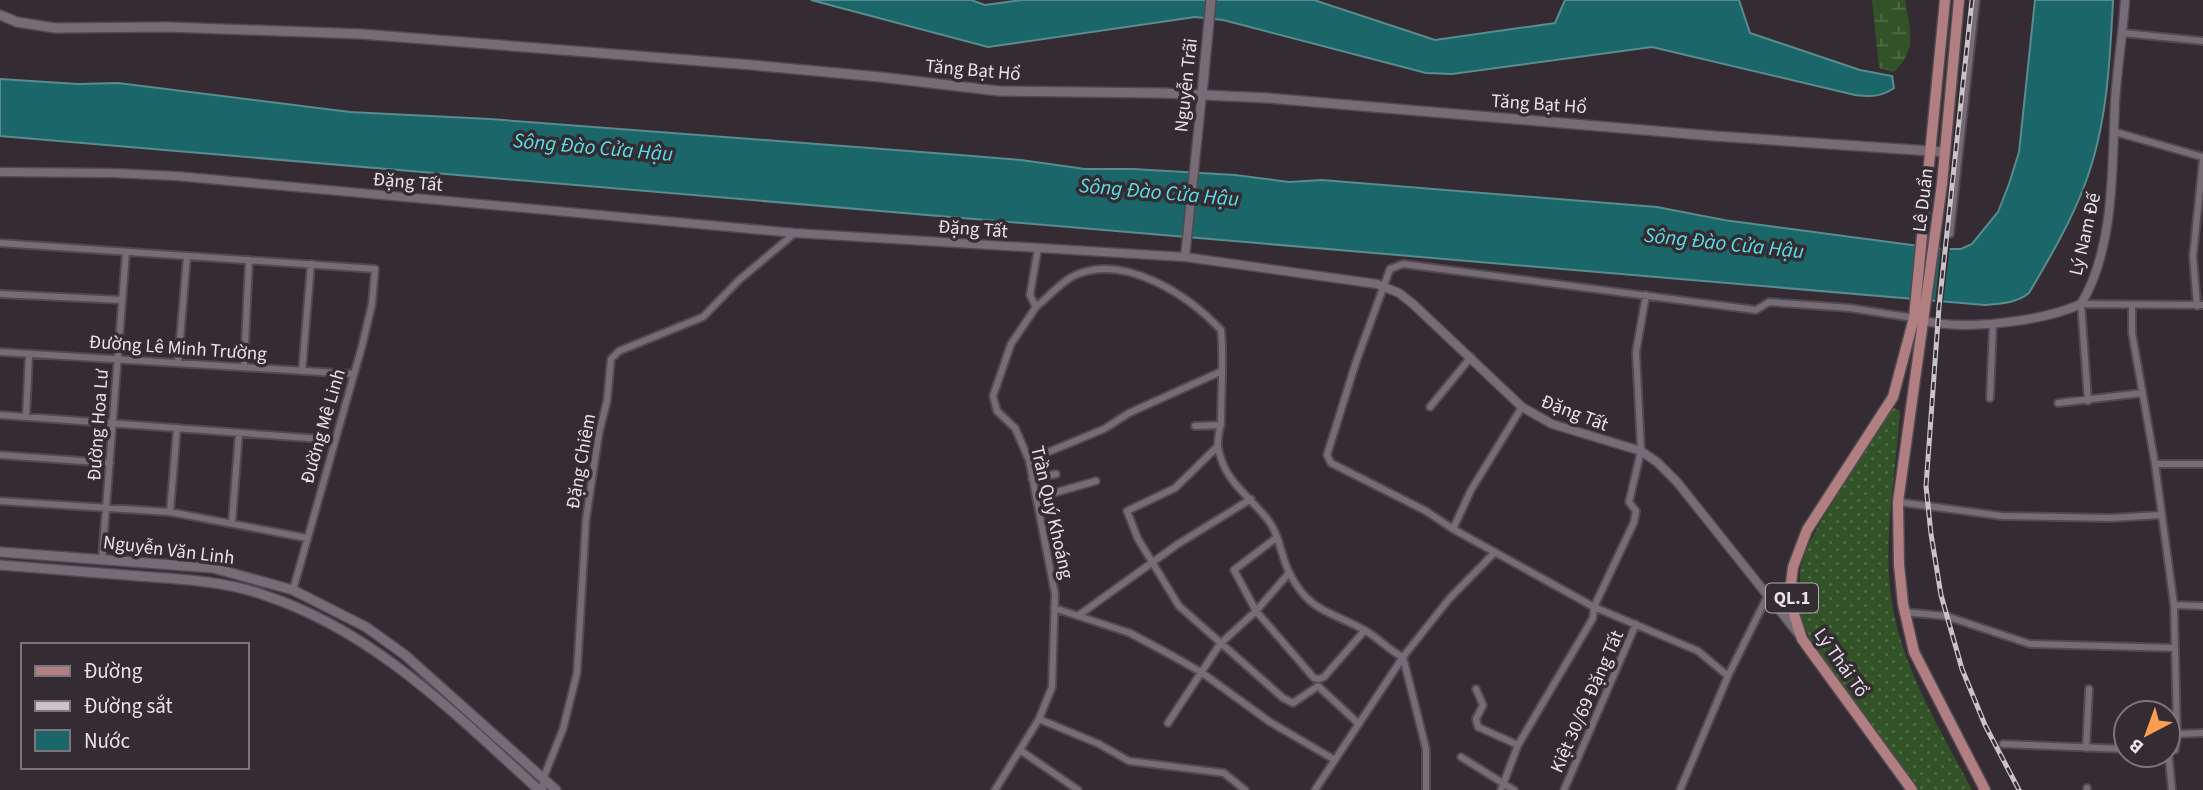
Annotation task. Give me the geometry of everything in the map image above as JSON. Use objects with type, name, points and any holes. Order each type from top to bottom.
[{"type":"main road","name":"Nguyễn Trãi","points":[[1202,94],[1211,0]]},
{"type":"main road","name":"Lê Duẩn","points":[[1910,404],[1919,317],[1929,151],[1945,0]]},
{"type":"main road","name":"Lê Duẩn","points":[[1893,397],[1919,317],[1935,238],[1959,0]]},
{"type":"main road","name":"Tăng Bạt Hổ","points":[[0,15],[17,22],[55,28],[180,27],[361,34],[752,65],[999,91],[1202,94],[1945,152]]},
{"type":"main road","points":[[1893,397],[1910,404]]},
{"type":"main road","name":"Lý Thái Tổ","points":[[1893,397],[1807,530],[1793,567],[1792,608],[1802,639],[1912,790]]},
{"type":"main road","name":"QL.1","points":[[1910,404],[1898,502],[1899,565],[1904,612],[1913,652],[1986,790]]},
{"type":"main road","name":"Nguyễn Văn Linh","points":[[0,552],[213,568],[293,590],[366,627],[405,656],[556,790]]},
{"type":"main road","points":[[134,575],[135,561]]},
{"type":"main road","name":"Nguyễn Văn Linh","points":[[0,565],[211,582],[262,594],[311,612],[360,639],[398,665],[541,790]]},
{"type":"main road","points":[[360,639],[366,627]]},
{"type":"street","points":[[1950,234],[1976,0]]},
{"type":"street","name":"Lý Nam Đế","points":[[1919,317],[1934,324],[1993,325],[2081,304],[2096,267],[2106,224],[2125,0]]},
{"type":"street","points":[[2123,33],[2203,41]]},
{"type":"street","name":"Nguyễn Trãi","points":[[1185,257],[1202,94]]},
{"type":"street","points":[[2088,401],[2081,304],[2201,306],[2193,256],[2203,158],[2115,132]]},
{"type":"street","name":"Đặng Tất","points":[[0,172],[176,176],[795,233],[1185,257],[1385,286],[1413,304],[1522,407],[1552,424],[1641,451],[1657,462],[1677,482],[1802,639]]},
{"type":"street","name":"Đặng Chiêm","points":[[541,790],[563,729],[578,673],[586,519],[599,433],[607,401],[611,359],[619,351],[703,317],[739,280],[795,233]]},
{"type":"street","points":[[0,243],[311,264],[302,371]]},
{"type":"street","points":[[1036,307],[1030,295],[1038,248]]},
{"type":"street","name":"Đường Hoa Lư","points":[[102,559],[126,252]]},
{"type":"street","points":[[178,363],[187,256]]},
{"type":"street","points":[[244,367],[249,260]]},
{"type":"street","name":"Đường Mê Linh","points":[[293,590],[372,304],[375,269],[311,264]]},
{"type":"street","points":[[1728,676],[1698,651],[1594,607],[1453,529],[1426,511],[1336,467],[1327,455],[1356,362],[1390,269],[1403,264],[1735,309],[1756,310],[1769,302],[1919,317]]},
{"type":"street","name":"Trần Quý Khoáng","points":[[995,790],[1039,719],[1052,687],[1055,594],[1036,498],[1028,460],[1015,428],[997,411],[993,396],[1011,344],[1036,307],[1075,274],[1099,269],[1130,272],[1157,284],[1194,306],[1220,330],[1224,359],[1220,372],[1221,425],[1218,446]]},
{"type":"street","points":[[0,293],[122,300]]},
{"type":"street","points":[[1502,787],[1518,745],[1593,618],[1594,607],[1634,522],[1636,511],[1629,502],[1641,451],[1636,352],[1646,295]]},
{"type":"street","points":[[2132,305],[2132,333],[2155,464],[2174,605],[2176,699]]},
{"type":"street","points":[[1990,398],[1993,325]]},
{"type":"street","name":"Đường Lê Minh Trường","points":[[0,352],[354,374]]},
{"type":"street","points":[[26,417],[29,354]]},
{"type":"street","points":[[1430,407],[1471,357]]},
{"type":"street","points":[[1028,460],[1104,429],[1129,413],[1220,372]]},
{"type":"street","points":[[2057,403],[2142,393]]},
{"type":"street","points":[[1453,529],[1471,490],[1522,407]]},
{"type":"street","points":[[0,415],[335,440]]},
{"type":"street","points":[[1195,426],[1221,425]]},
{"type":"street","points":[[170,512],[177,428]]},
{"type":"street","points":[[232,523],[239,433]]},
{"type":"street","points":[[1318,686],[1293,703],[1283,698],[1179,606],[1138,539],[1127,511],[1175,488],[1218,446],[1233,483],[1251,499],[1271,524],[1289,573],[1306,597],[1317,608],[1365,630],[1403,657],[1426,748],[1426,790]]},
{"type":"street","points":[[0,455],[110,463]]},
{"type":"street","points":[[2155,464],[2203,464]]},
{"type":"street","points":[[1032,479],[1056,474]]},
{"type":"street","points":[[1036,498],[1096,481]]},
{"type":"street","points":[[1079,615],[1153,562],[1251,499]]},
{"type":"street","points":[[0,501],[170,512],[307,538]]},
{"type":"street","points":[[1898,502],[2002,516],[2111,518],[2161,515]]},
{"type":"street","points":[[1276,538],[1234,570],[1256,611],[1318,686],[1359,724]]},
{"type":"street","points":[[1315,790],[1403,657],[1449,599],[1495,552]]},
{"type":"street","points":[[1168,723],[1220,644],[1256,611],[1289,573]]},
{"type":"street","points":[[1680,790],[1728,676],[1767,597]]},
{"type":"street","points":[[2174,605],[2203,606]]},
{"type":"street","points":[[1054,608],[1130,633],[1200,672],[1270,722],[1335,760]]},
{"type":"street","points":[[1904,612],[1946,616],[2030,643],[2175,648]]},
{"type":"street","name":"Kiệt 30/69 Đặng Tất","points":[[1564,790],[1636,624]]},
{"type":"street","points":[[1314,678],[1324,677],[1365,630]]},
{"type":"street","points":[[1476,689],[1483,705],[1476,719],[1478,727],[1518,745]]},
{"type":"street","points":[[2086,748],[2089,690]]},
{"type":"street","points":[[1039,719],[1099,744],[1129,761],[1224,773],[1245,790]]},
{"type":"street","points":[[2182,734],[2203,733]]},
{"type":"street","points":[[2003,744],[2112,749]]},
{"type":"street","points":[[1020,750],[1078,790]]},
{"type":"street","points":[[1461,757],[1502,787],[1514,790]]},
{"type":"street","points":[[2170,769],[2172,790]]},
{"type":"green space","points":[[1872,0],[1905,0],[1910,30],[1909,47],[1902,64],[1894,72],[1879,68]]},
{"type":"green space","points":[[1891,409],[1900,411],[1888,560],[1893,609],[1915,680],[1972,790],[1917,790],[1819,654],[1804,627],[1800,611],[1800,570],[1806,549]]},
{"type":"water","points":[[811,0],[971,0],[985,5],[1022,0],[1314,0],[1435,40],[1555,23],[1565,0],[1739,0],[1750,33],[1860,70],[1892,76],[1894,88],[1875,96],[1855,95],[1652,47],[1452,74],[1426,73],[1223,20],[1195,17],[988,47]]},
{"type":"water","name":"Sông Đào Cửa Hậu","points":[[2035,0],[2113,0],[2103,117],[2092,162],[2079,198],[2029,293],[2014,301],[1985,305],[0,136],[0,79],[78,84],[118,83],[350,112],[490,119],[960,155],[1085,169],[1235,175],[1289,182],[1322,180],[1657,207],[1724,220],[1942,249],[1961,249],[1972,244],[1998,212],[2019,152]]},
{"type":"pier","points":[[1941,246],[1950,246],[1943,304],[1935,303]]},
{"type":"railway","points":[[1972,0],[1939,307],[1926,486],[1941,595],[1962,669],[1985,725],[2019,790]]}]
